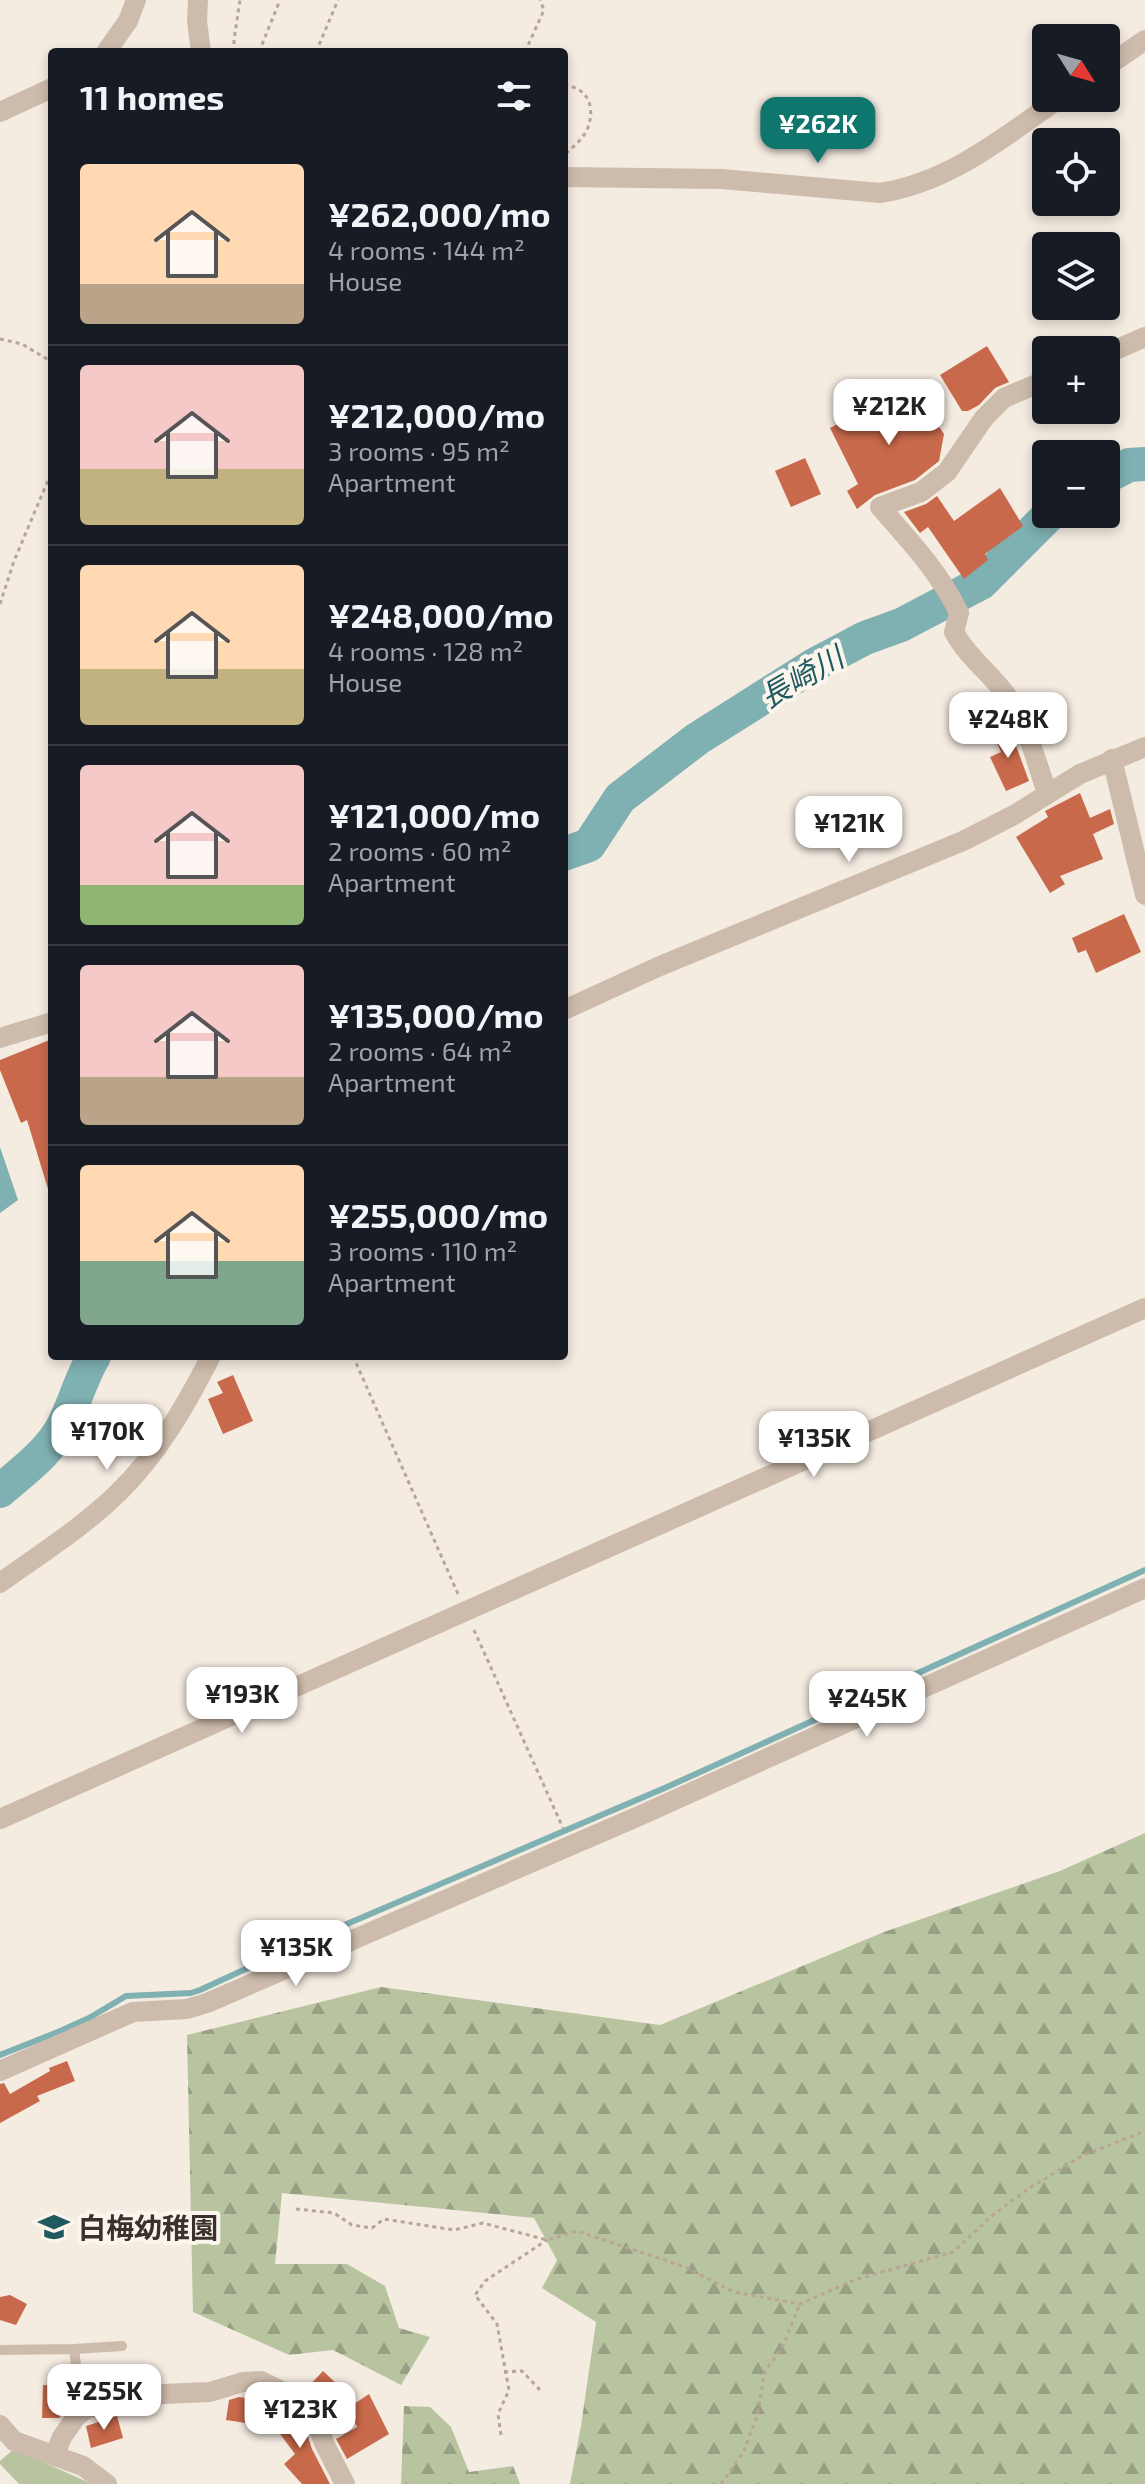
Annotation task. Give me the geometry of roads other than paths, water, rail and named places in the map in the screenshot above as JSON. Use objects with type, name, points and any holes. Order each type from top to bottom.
[{"type":"street","points":[[109,48],[128,21],[136,0]]},
{"type":"street","points":[[198,0],[200,48]]},
{"type":"street","points":[[1120,57],[1145,40]]},
{"type":"street","points":[[0,112],[48,90]]},
{"type":"street","points":[[568,177],[722,179],[880,193],[932,179],[967,162],[1040,112]]},
{"type":"street","points":[[1120,348],[1145,337]]},
{"type":"street","points":[[1032,386],[1004,398],[984,418],[947,472],[921,492],[880,507],[949,591],[959,613],[954,632],[961,645],[1010,700],[1047,793]]},
{"type":"street","points":[[568,1008],[660,966],[963,841],[1112,759],[1145,747]]},
{"type":"street","points":[[1112,759],[1145,895]]},
{"type":"street","points":[[0,1038],[48,1023]]},
{"type":"street","points":[[0,1819],[1145,1308]]},
{"type":"street","points":[[0,1583],[88,1520],[119,1492],[188,1402],[209,1360]]},
{"type":"street","points":[[0,2071],[133,2012],[187,2009],[207,2003],[639,1816],[1145,1588]]},
{"type":"street","points":[[55,2454],[62,2437],[76,2417],[87,2408],[163,2394],[210,2392],[243,2382],[261,2381],[306,2405],[316,2419],[324,2443],[345,2484]]},
{"type":"street","points":[[0,2425],[14,2441],[83,2466],[107,2484]]},
{"type":"lane","points":[[0,2350],[122,2346]]},
{"type":"lane","points":[[74,2349],[78,2381],[126,2374]]},
{"type":"water","points":[[0,1147],[18,1200],[0,1213]]},
{"type":"waterway","name":"長崎川","points":[[1120,470],[1129,465],[1145,464]]},
{"type":"waterway","name":"長崎川","points":[[568,853],[589,845],[620,798],[697,739],[814,665],[865,638],[901,625],[981,583],[1036,528]]},
{"type":"waterway","name":"長崎川","points":[[0,1491],[35,1460],[58,1434],[92,1360]]},
{"type":"waterway","points":[[0,2055],[89,2018],[126,1996],[200,1990],[667,1787],[1145,1570]]},
{"type":"place","name":"白梅幼稚園","points":[[54,2227]]}]
